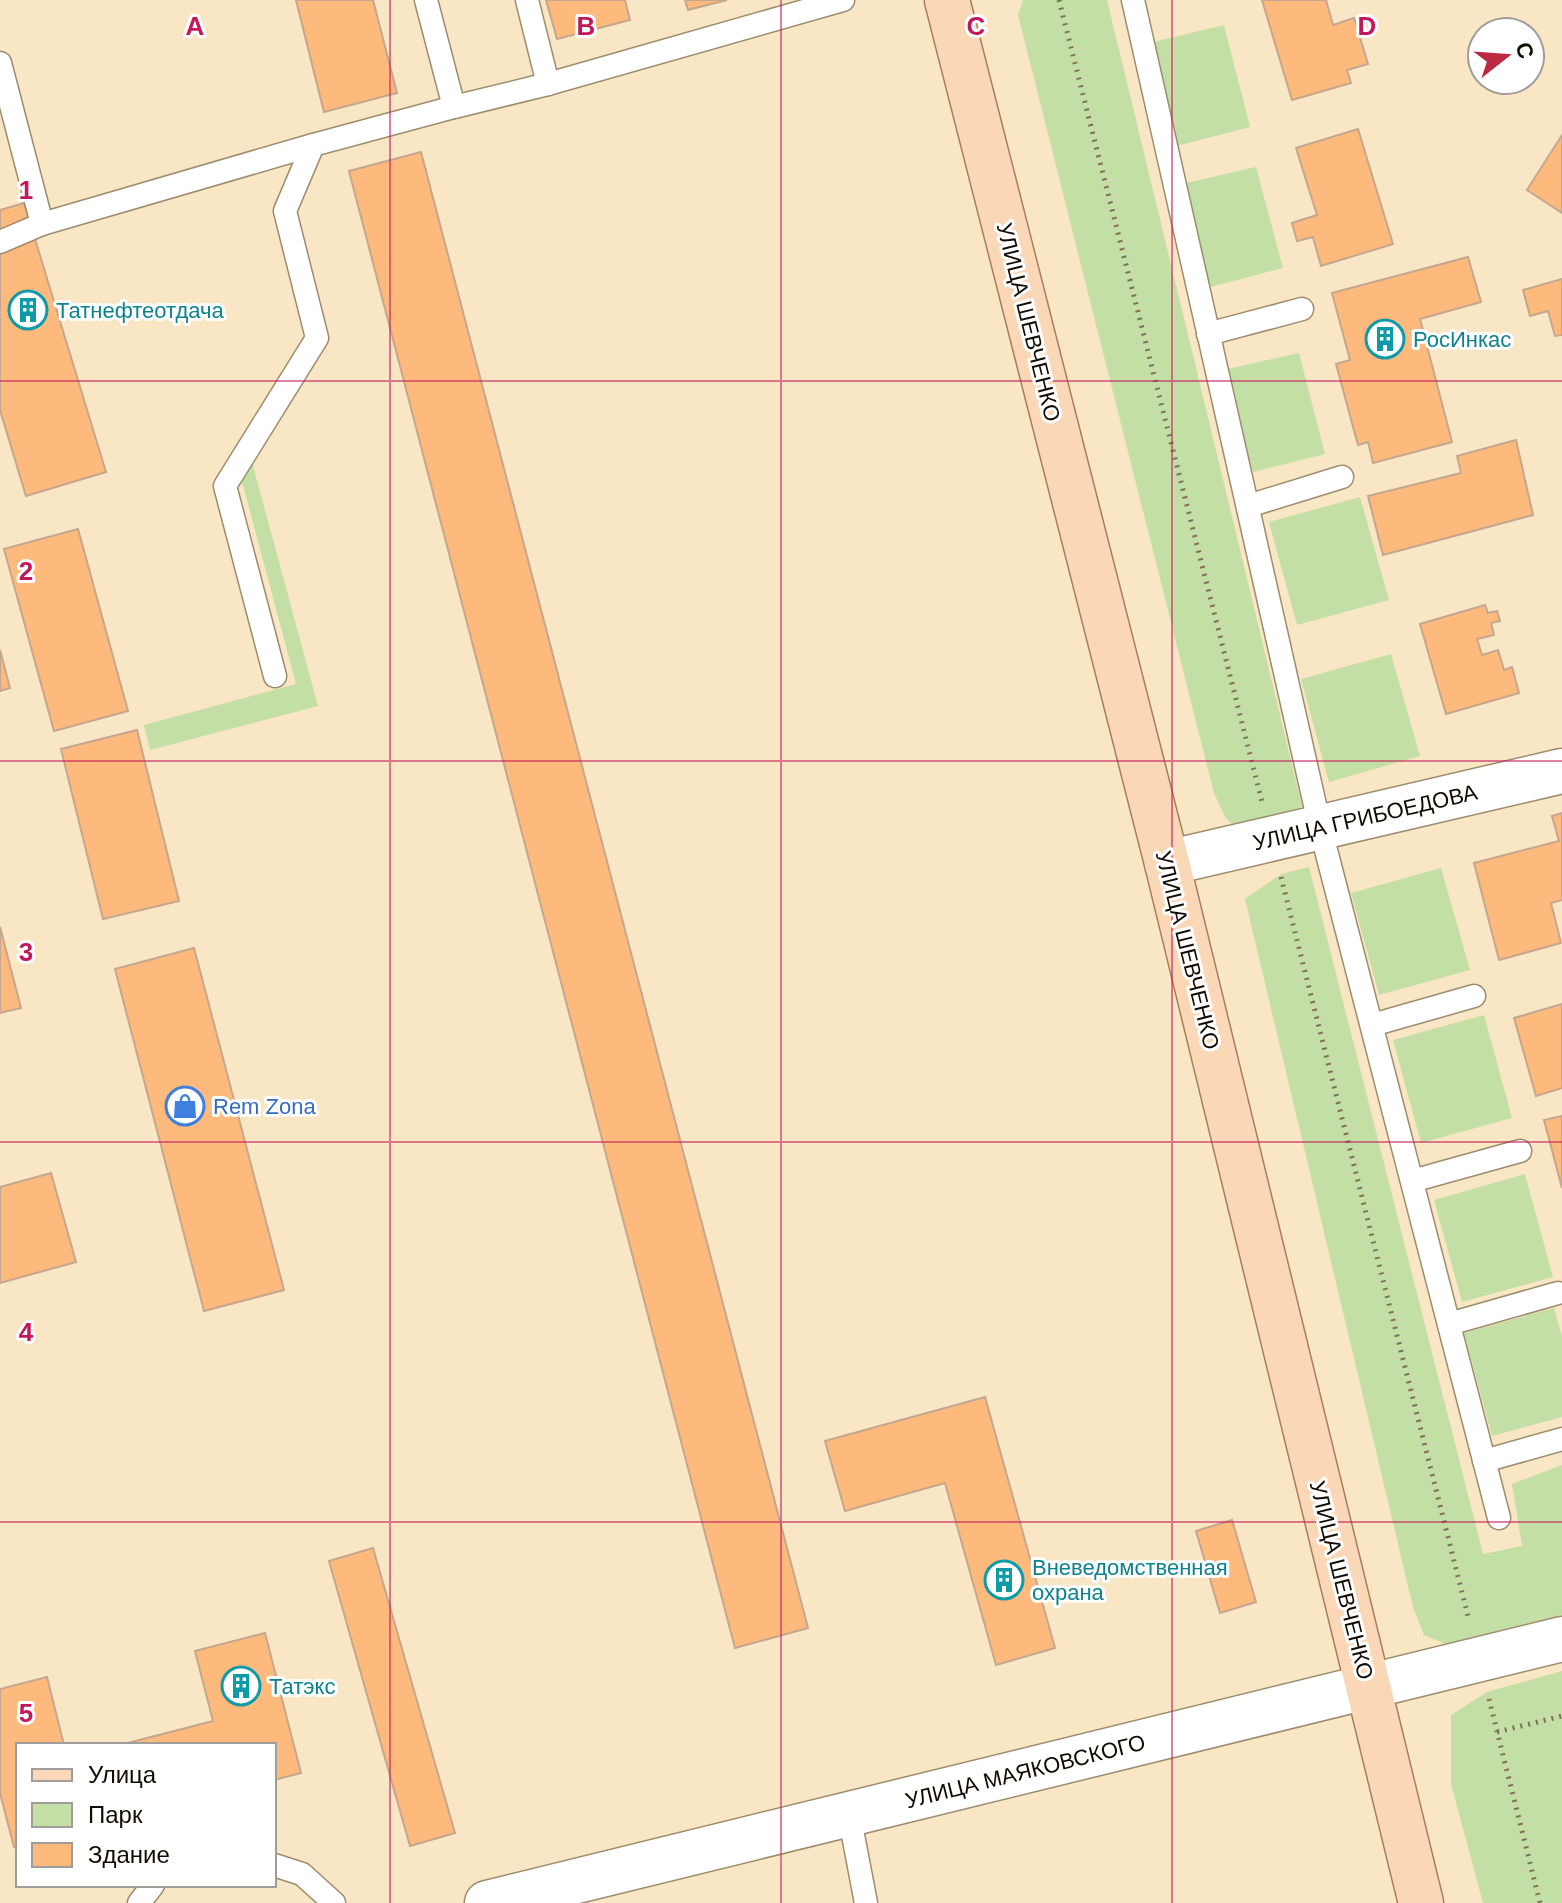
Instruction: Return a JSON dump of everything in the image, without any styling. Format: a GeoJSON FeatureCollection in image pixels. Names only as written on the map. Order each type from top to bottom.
{"type":"FeatureCollection","features":[{"type":"Feature","properties":{"kind":"main road","name":"УЛИЦА ШЕВЧЕНКО"},"geometry":{"type":"LineString","coordinates":[[947,0],[1167,863],[1421,1903]]}},
{"type":"Feature","properties":{"kind":"street","name":"УЛИЦА ГРИБОЕДОВА"},"geometry":{"type":"LineString","coordinates":[[1167,863],[1562,771]]}},
{"type":"Feature","properties":{"kind":"street","name":"УЛИЦА МАЯКОВСКОГО"},"geometry":{"type":"LineString","coordinates":[[487,1903],[1562,1639]]}},
{"type":"Feature","properties":{"kind":"lane"},"geometry":{"type":"LineString","coordinates":[[426,0],[454,107]]}},
{"type":"Feature","properties":{"kind":"lane"},"geometry":{"type":"LineString","coordinates":[[527,0],[548,84]]}},
{"type":"Feature","properties":{"kind":"lane"},"geometry":{"type":"LineString","coordinates":[[0,242],[42,224],[313,145],[548,84],[843,0]]}},
{"type":"Feature","properties":{"kind":"lane"},"geometry":{"type":"LineString","coordinates":[[1133,0],[1320,827],[1499,1518]]}},
{"type":"Feature","properties":{"kind":"lane"},"geometry":{"type":"LineString","coordinates":[[0,63],[42,224]]}},
{"type":"Feature","properties":{"kind":"lane"},"geometry":{"type":"LineString","coordinates":[[275,676],[225,486],[317,338],[285,211],[313,145]]}},
{"type":"Feature","properties":{"kind":"lane"},"geometry":{"type":"LineString","coordinates":[[1208,334],[1302,309]]}},
{"type":"Feature","properties":{"kind":"lane"},"geometry":{"type":"LineString","coordinates":[[1248,506],[1342,477]]}},
{"type":"Feature","properties":{"kind":"lane"},"geometry":{"type":"LineString","coordinates":[[1372,1025],[1474,996]]}},
{"type":"Feature","properties":{"kind":"lane"},"geometry":{"type":"LineString","coordinates":[[1412,1181],[1520,1151]]}},
{"type":"Feature","properties":{"kind":"lane"},"geometry":{"type":"LineString","coordinates":[[1449,1324],[1558,1293]]}},
{"type":"Feature","properties":{"kind":"lane"},"geometry":{"type":"LineString","coordinates":[[1484,1461],[1562,1439]]}},
{"type":"Feature","properties":{"kind":"lane"},"geometry":{"type":"LineString","coordinates":[[849,1814],[866,1903]]}},
{"type":"Feature","properties":{"kind":"lane"},"geometry":{"type":"LineString","coordinates":[[276,1866],[302,1874],[334,1903]]}},
{"type":"Feature","properties":{"kind":"lane"},"geometry":{"type":"LineString","coordinates":[[139,1903],[151,1887]]}},
{"type":"Feature","properties":{"kind":"path"},"geometry":{"type":"LineString","coordinates":[[1487,1692],[1540,1903]]}},
{"type":"Feature","properties":{"kind":"path"},"geometry":{"type":"LineString","coordinates":[[1497,1732],[1562,1716]]}},
{"type":"Feature","properties":{"kind":"green space"},"geometry":{"type":"Polygon","coordinates":[[[1023,0],[1107,0],[1302,806],[1269,829],[1237,829],[1225,817],[1214,793],[1018,15],[1023,0]]]}},
{"type":"Feature","properties":{"kind":"green space"},"geometry":{"type":"Polygon","coordinates":[[[1224,25],[1250,127],[1177,146],[1149,43],[1224,25]]]}},
{"type":"Feature","properties":{"kind":"green space"},"geometry":{"type":"Polygon","coordinates":[[[1256,167],[1283,268],[1210,287],[1182,184],[1256,167]]]}},
{"type":"Feature","properties":{"kind":"green space"},"geometry":{"type":"Polygon","coordinates":[[[1299,353],[1325,454],[1253,472],[1224,370],[1299,353]]]}},
{"type":"Feature","properties":{"kind":"green space"},"geometry":{"type":"Polygon","coordinates":[[[252,462],[318,706],[150,750],[144,725],[296,684],[238,466],[252,462]]]}},
{"type":"Feature","properties":{"kind":"green space"},"geometry":{"type":"Polygon","coordinates":[[[1360,497],[1389,600],[1297,625],[1269,522],[1360,497]]]}},
{"type":"Feature","properties":{"kind":"green space"},"geometry":{"type":"Polygon","coordinates":[[[1391,654],[1420,756],[1329,782],[1301,679],[1391,654]]]}},
{"type":"Feature","properties":{"kind":"green space"},"geometry":{"type":"Polygon","coordinates":[[[1309,867],[1483,1554],[1522,1546],[1512,1484],[1562,1465],[1562,1615],[1446,1644],[1424,1635],[1413,1607],[1245,899],[1281,874],[1309,867]]]}},
{"type":"Feature","properties":{"kind":"green space"},"geometry":{"type":"Polygon","coordinates":[[[1441,868],[1470,970],[1379,995],[1351,893],[1441,868]]]}},
{"type":"Feature","properties":{"kind":"green space"},"geometry":{"type":"Polygon","coordinates":[[[1484,1015],[1512,1118],[1421,1143],[1393,1040],[1484,1015]]]}},
{"type":"Feature","properties":{"kind":"green space"},"geometry":{"type":"Polygon","coordinates":[[[1525,1174],[1553,1277],[1462,1302],[1434,1200],[1525,1174]]]}},
{"type":"Feature","properties":{"kind":"green space"},"geometry":{"type":"Polygon","coordinates":[[[1554,1308],[1562,1336],[1562,1417],[1492,1436],[1464,1333],[1554,1308]]]}},
{"type":"Feature","properties":{"kind":"green space"},"geometry":{"type":"Polygon","coordinates":[[[1562,1671],[1562,1903],[1483,1903],[1451,1784],[1451,1715],[1487,1692],[1562,1671]]]}},
{"type":"Feature","properties":{"kind":"building"},"geometry":{"type":"Polygon","coordinates":[[[296,0],[373,0],[397,93],[324,112],[296,0]]]}},
{"type":"Feature","properties":{"kind":"building"},"geometry":{"type":"Polygon","coordinates":[[[546,0],[625,0],[630,20],[557,39],[546,0]]]}},
{"type":"Feature","properties":{"kind":"building"},"geometry":{"type":"Polygon","coordinates":[[[685,0],[727,0],[688,10],[685,0]]]}},
{"type":"Feature","properties":{"kind":"building"},"geometry":{"type":"Polygon","coordinates":[[[1262,0],[1326,0],[1333,25],[1354,18],[1368,64],[1347,70],[1351,83],[1292,100],[1262,0]]]}},
{"type":"Feature","properties":{"kind":"building"},"geometry":{"type":"Polygon","coordinates":[[[1358,129],[1393,244],[1321,266],[1313,237],[1297,241],[1292,223],[1317,215],[1296,148],[1358,129]]]}},
{"type":"Feature","properties":{"kind":"building"},"geometry":{"type":"Polygon","coordinates":[[[1562,135],[1562,213],[1527,190],[1562,135]]]}},
{"type":"Feature","properties":{"kind":"building"},"geometry":{"type":"Polygon","coordinates":[[[421,152],[808,1628],[735,1648],[349,171],[421,152]]]}},
{"type":"Feature","properties":{"kind":"building","name":"Татнефтеотдача"},"geometry":{"type":"Polygon","coordinates":[[[24,203],[106,472],[26,496],[0,410],[0,210],[24,203]]]}},
{"type":"Feature","properties":{"kind":"building","name":"РосИнкас"},"geometry":{"type":"Polygon","coordinates":[[[1468,257],[1481,302],[1420,319],[1452,442],[1373,463],[1368,442],[1358,445],[1336,364],[1350,360],[1332,293],[1468,257]]]}},
{"type":"Feature","properties":{"kind":"building"},"geometry":{"type":"Polygon","coordinates":[[[1562,279],[1562,335],[1555,336],[1548,311],[1530,316],[1523,290],[1562,279]]]}},
{"type":"Feature","properties":{"kind":"building"},"geometry":{"type":"Polygon","coordinates":[[[1516,440],[1533,515],[1383,555],[1368,496],[1461,473],[1457,456],[1516,440]]]}},
{"type":"Feature","properties":{"kind":"building"},"geometry":{"type":"Polygon","coordinates":[[[78,529],[128,711],[54,731],[4,549],[78,529]]]}},
{"type":"Feature","properties":{"kind":"building"},"geometry":{"type":"Polygon","coordinates":[[[1485,605],[1488,613],[1497,611],[1500,621],[1491,623],[1494,635],[1477,639],[1482,655],[1498,650],[1504,670],[1512,667],[1519,693],[1446,714],[1420,624],[1485,605]]]}},
{"type":"Feature","properties":{"kind":"building"},"geometry":{"type":"Polygon","coordinates":[[[0,650],[10,688],[0,691],[0,650]]]}},
{"type":"Feature","properties":{"kind":"building"},"geometry":{"type":"Polygon","coordinates":[[[137,730],[179,901],[103,919],[61,749],[137,730]]]}},
{"type":"Feature","properties":{"kind":"building"},"geometry":{"type":"Polygon","coordinates":[[[1562,813],[1562,900],[1551,903],[1561,943],[1499,960],[1474,863],[1559,841],[1552,816],[1562,813]]]}},
{"type":"Feature","properties":{"kind":"building"},"geometry":{"type":"Polygon","coordinates":[[[0,927],[21,1008],[0,1013],[0,927]]]}},
{"type":"Feature","properties":{"kind":"building"},"geometry":{"type":"Polygon","coordinates":[[[194,948],[284,1290],[204,1311],[115,969],[194,948]]]}},
{"type":"Feature","properties":{"kind":"building"},"geometry":{"type":"Polygon","coordinates":[[[1562,1004],[1562,1088],[1536,1096],[1514,1018],[1562,1004]]]}},
{"type":"Feature","properties":{"kind":"building"},"geometry":{"type":"Polygon","coordinates":[[[1562,1116],[1562,1188],[1544,1120],[1562,1116]]]}},
{"type":"Feature","properties":{"kind":"building"},"geometry":{"type":"Polygon","coordinates":[[[51,1173],[76,1262],[0,1283],[0,1187],[51,1173]]]}},
{"type":"Feature","properties":{"kind":"building","name":"Вневедомственная охрана"},"geometry":{"type":"Polygon","coordinates":[[[985,1397],[1055,1648],[996,1665],[945,1483],[845,1511],[825,1441],[985,1397]]]}},
{"type":"Feature","properties":{"kind":"building"},"geometry":{"type":"Polygon","coordinates":[[[1232,1520],[1256,1602],[1220,1613],[1196,1531],[1232,1520]]]}},
{"type":"Feature","properties":{"kind":"building"},"geometry":{"type":"Polygon","coordinates":[[[373,1548],[455,1833],[410,1846],[329,1561],[373,1548]]]}},
{"type":"Feature","properties":{"kind":"building","name":"Татэкс"},"geometry":{"type":"Polygon","coordinates":[[[265,1633],[301,1773],[276,1779],[276,1743],[128,1743],[213,1721],[195,1651],[265,1633]]]}},
{"type":"Feature","properties":{"kind":"building"},"geometry":{"type":"Polygon","coordinates":[[[47,1677],[64,1743],[16,1743],[14,1847],[0,1793],[0,1689],[47,1677]]]}},
{"type":"Feature","properties":{"kind":"place","name":"Татнефтеотдача"},"geometry":{"type":"Point","coordinates":[28,310]}},
{"type":"Feature","properties":{"kind":"place","name":"РосИнкас"},"geometry":{"type":"Point","coordinates":[1385,339]}},
{"type":"Feature","properties":{"kind":"place","name":"Rem Zona"},"geometry":{"type":"Point","coordinates":[185,1106]}},
{"type":"Feature","properties":{"kind":"place","name":"Вневедомственная охрана"},"geometry":{"type":"Point","coordinates":[1004,1580]}},
{"type":"Feature","properties":{"kind":"place","name":"Татэкс"},"geometry":{"type":"Point","coordinates":[241,1686]}}]}
